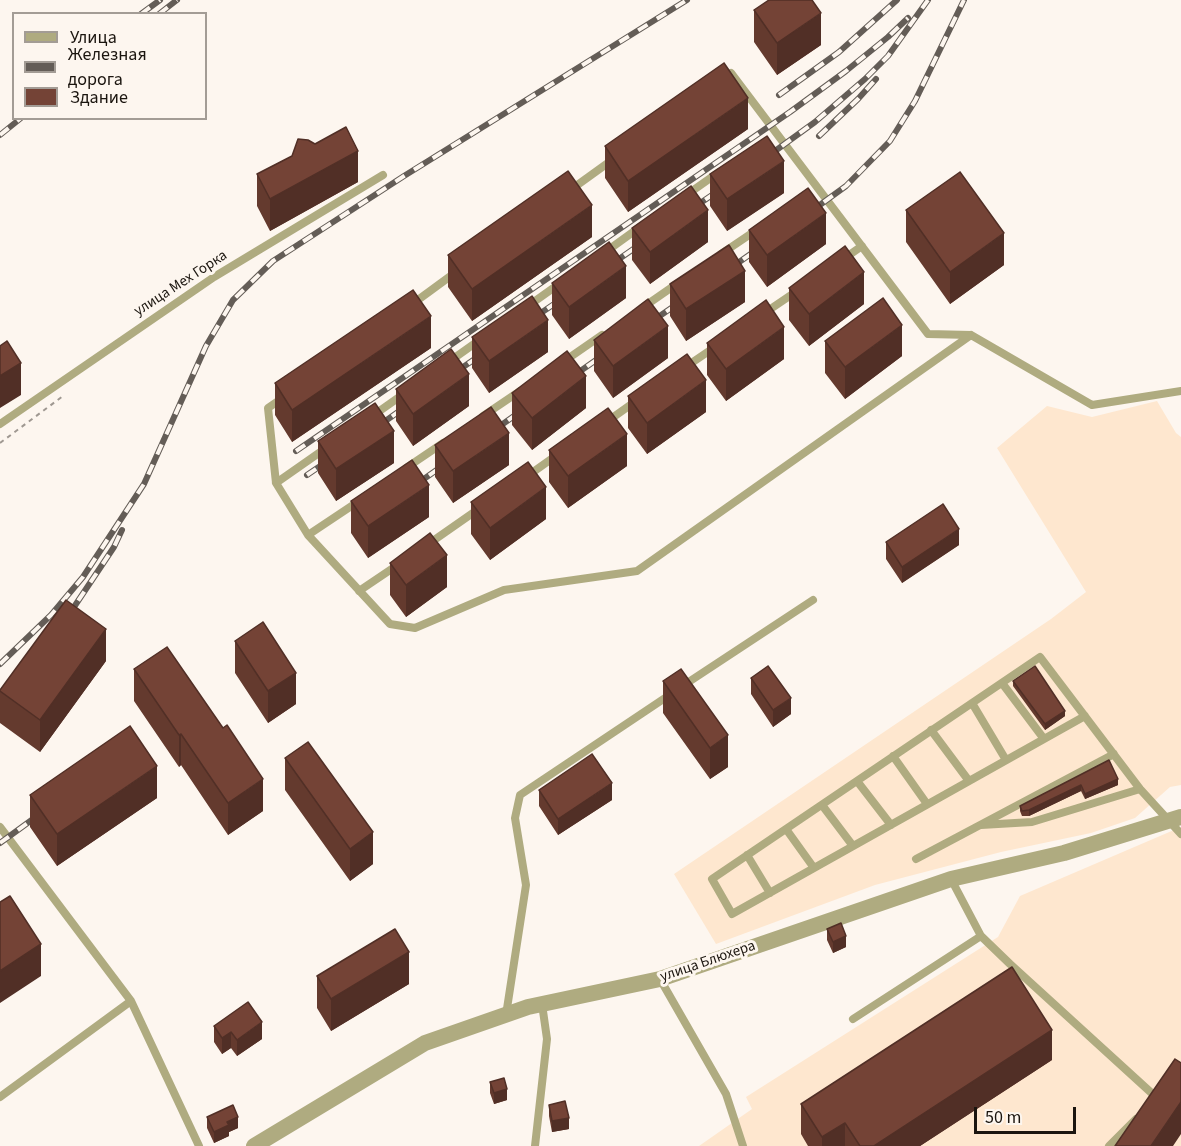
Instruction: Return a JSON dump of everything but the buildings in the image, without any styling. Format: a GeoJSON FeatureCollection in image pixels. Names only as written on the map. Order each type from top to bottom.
{"type":"FeatureCollection","features":[{"type":"Feature","properties":{"kind":"street","name":"улица Блюхера"},"geometry":{"type":"LineString","coordinates":[[254,1146],[424,1043],[542,1004],[660,979],[951,879],[1064,853],[1174,819]]}},
{"type":"Feature","properties":{"kind":"lane"},"geometry":{"type":"LineString","coordinates":[[712,87],[731,73],[928,334],[971,335],[1092,405],[1181,391]]}},
{"type":"Feature","properties":{"kind":"lane"},"geometry":{"type":"LineString","coordinates":[[766,139],[776,132]]}},
{"type":"Feature","properties":{"kind":"lane"},"geometry":{"type":"LineString","coordinates":[[557,199],[615,157]]}},
{"type":"Feature","properties":{"kind":"lane"},"geometry":{"type":"LineString","coordinates":[[678,201],[727,167]]}},
{"type":"Feature","properties":{"kind":"lane","name":"улица Мех Горка"},"geometry":{"type":"LineString","coordinates":[[0,424],[214,277],[383,175]]}},
{"type":"Feature","properties":{"kind":"lane"},"geometry":{"type":"LineString","coordinates":[[808,195],[818,188]]}},
{"type":"Feature","properties":{"kind":"lane"},"geometry":{"type":"LineString","coordinates":[[600,256],[648,222]]}},
{"type":"Feature","properties":{"kind":"lane"},"geometry":{"type":"LineString","coordinates":[[710,262],[769,222]]}},
{"type":"Feature","properties":{"kind":"lane"},"geometry":{"type":"LineString","coordinates":[[832,267],[861,246]]}},
{"type":"Feature","properties":{"kind":"lane"},"geometry":{"type":"LineString","coordinates":[[403,310],[461,268]]}},
{"type":"Feature","properties":{"kind":"lane"},"geometry":{"type":"LineString","coordinates":[[631,315],[690,275]]}},
{"type":"Feature","properties":{"kind":"lane"},"geometry":{"type":"LineString","coordinates":[[521,311],[570,277]]}},
{"type":"Feature","properties":{"kind":"lane"},"geometry":{"type":"LineString","coordinates":[[753,321],[802,287]]}},
{"type":"Feature","properties":{"kind":"lane"},"geometry":{"type":"LineString","coordinates":[[553,368],[612,328]]}},
{"type":"Feature","properties":{"kind":"lane"},"geometry":{"type":"LineString","coordinates":[[443,366],[492,332]]}},
{"type":"Feature","properties":{"kind":"lane"},"geometry":{"type":"LineString","coordinates":[[287,394],[268,408],[276,483],[308,535],[390,624],[415,628],[504,590],[637,571],[971,335]]}},
{"type":"Feature","properties":{"kind":"lane"},"geometry":{"type":"LineString","coordinates":[[674,375],[724,341]]}},
{"type":"Feature","properties":{"kind":"lane"},"geometry":{"type":"LineString","coordinates":[[364,421],[413,387]]}},
{"type":"Feature","properties":{"kind":"lane"},"geometry":{"type":"LineString","coordinates":[[474,422],[524,388]]}},
{"type":"Feature","properties":{"kind":"lane"},"geometry":{"type":"LineString","coordinates":[[596,429],[645,395]]}},
{"type":"Feature","properties":{"kind":"lane"},"geometry":{"type":"LineString","coordinates":[[396,475],[455,435]]}},
{"type":"Feature","properties":{"kind":"lane"},"geometry":{"type":"LineString","coordinates":[[276,483],[335,442]]}},
{"type":"Feature","properties":{"kind":"lane"},"geometry":{"type":"LineString","coordinates":[[517,483],[566,449]]}},
{"type":"Feature","properties":{"kind":"lane"},"geometry":{"type":"LineString","coordinates":[[308,535],[366,495]]}},
{"type":"Feature","properties":{"kind":"lane"},"geometry":{"type":"LineString","coordinates":[[418,551],[487,503]]}},
{"type":"Feature","properties":{"kind":"lane"},"geometry":{"type":"LineString","coordinates":[[359,591],[409,557]]}},
{"type":"Feature","properties":{"kind":"lane"},"geometry":{"type":"LineString","coordinates":[[506,1015],[526,885],[515,818],[520,795],[813,600]]}},
{"type":"Feature","properties":{"kind":"lane"},"geometry":{"type":"LineString","coordinates":[[1085,716],[732,914],[712,879],[1040,657],[1114,754],[1140,789],[1174,819],[1181,834]]}},
{"type":"Feature","properties":{"kind":"lane"},"geometry":{"type":"LineString","coordinates":[[1002,683],[1044,739]]}},
{"type":"Feature","properties":{"kind":"lane"},"geometry":{"type":"LineString","coordinates":[[972,703],[1006,760]]}},
{"type":"Feature","properties":{"kind":"lane"},"geometry":{"type":"LineString","coordinates":[[931,730],[969,781]]}},
{"type":"Feature","properties":{"kind":"lane"},"geometry":{"type":"LineString","coordinates":[[916,859],[1114,754]]}},
{"type":"Feature","properties":{"kind":"lane"},"geometry":{"type":"LineString","coordinates":[[894,756],[927,804]]}},
{"type":"Feature","properties":{"kind":"lane"},"geometry":{"type":"LineString","coordinates":[[857,781],[891,825]]}},
{"type":"Feature","properties":{"kind":"lane"},"geometry":{"type":"LineString","coordinates":[[978,825],[1032,822],[1140,789]]}},
{"type":"Feature","properties":{"kind":"lane"},"geometry":{"type":"LineString","coordinates":[[822,805],[853,846]]}},
{"type":"Feature","properties":{"kind":"lane"},"geometry":{"type":"LineString","coordinates":[[0,827],[131,1001],[199,1146]]}},
{"type":"Feature","properties":{"kind":"lane"},"geometry":{"type":"LineString","coordinates":[[786,829],[814,868]]}},
{"type":"Feature","properties":{"kind":"lane"},"geometry":{"type":"LineString","coordinates":[[747,855],[770,892]]}},
{"type":"Feature","properties":{"kind":"lane"},"geometry":{"type":"LineString","coordinates":[[951,879],[981,936],[1157,1098],[1149,1106]]}},
{"type":"Feature","properties":{"kind":"lane"},"geometry":{"type":"LineString","coordinates":[[853,1019],[981,936]]}},
{"type":"Feature","properties":{"kind":"lane"},"geometry":{"type":"LineString","coordinates":[[660,979],[726,1095],[743,1146]]}},
{"type":"Feature","properties":{"kind":"lane"},"geometry":{"type":"LineString","coordinates":[[0,1097],[131,1001]]}},
{"type":"Feature","properties":{"kind":"lane"},"geometry":{"type":"LineString","coordinates":[[535,1146],[547,1039],[542,1004]]}},
{"type":"Feature","properties":{"kind":"lane"},"geometry":{"type":"LineString","coordinates":[[1110,1146],[1141,1114]]}},
{"type":"Feature","properties":{"kind":"shaded area"},"geometry":{"type":"Polygon","coordinates":[[[1157,401],[1176,433],[1181,437],[1181,785],[1170,787],[1135,818],[1091,833],[1001,852],[875,885],[716,944],[674,874],[1051,619],[1086,592],[997,448],[1047,406],[1092,417],[1157,401]]]}},
{"type":"Feature","properties":{"kind":"shaded area"},"geometry":{"type":"Polygon","coordinates":[[[1181,827],[1181,1146],[699,1146],[752,1109],[746,1097],[998,937],[1020,896],[1181,827]]]}},
{"type":"Feature","properties":{"kind":"railway"},"geometry":{"type":"LineString","coordinates":[[144,12],[160,0]]}},
{"type":"Feature","properties":{"kind":"railway"},"geometry":{"type":"LineString","coordinates":[[162,12],[177,0]]}},
{"type":"Feature","properties":{"kind":"railway"},"geometry":{"type":"LineString","coordinates":[[0,664],[51,615],[83,577],[144,484],[206,346],[233,300],[273,261],[404,176],[687,0]]}},
{"type":"Feature","properties":{"kind":"railway"},"geometry":{"type":"LineString","coordinates":[[779,95],[839,52],[897,0]]}},
{"type":"Feature","properties":{"kind":"railway"},"geometry":{"type":"LineString","coordinates":[[764,159],[815,122],[865,79],[888,56],[928,0]]}},
{"type":"Feature","properties":{"kind":"railway"},"geometry":{"type":"LineString","coordinates":[[806,215],[846,186],[890,141],[915,101],[964,0]]}},
{"type":"Feature","properties":{"kind":"railway"},"geometry":{"type":"LineString","coordinates":[[296,451],[790,112],[846,71],[908,18]]}},
{"type":"Feature","properties":{"kind":"railway"},"geometry":{"type":"LineString","coordinates":[[819,136],[876,79]]}},
{"type":"Feature","properties":{"kind":"railway"},"geometry":{"type":"LineString","coordinates":[[0,135],[19,120]]}},
{"type":"Feature","properties":{"kind":"railway"},"geometry":{"type":"LineString","coordinates":[[687,212],[724,187]]}},
{"type":"Feature","properties":{"kind":"railway"},"geometry":{"type":"LineString","coordinates":[[606,268],[645,241]]}},
{"type":"Feature","properties":{"kind":"railway"},"geometry":{"type":"LineString","coordinates":[[725,272],[762,246]]}},
{"type":"Feature","properties":{"kind":"railway"},"geometry":{"type":"LineString","coordinates":[[529,321],[566,296]]}},
{"type":"Feature","properties":{"kind":"railway"},"geometry":{"type":"LineString","coordinates":[[648,324],[683,300]]}},
{"type":"Feature","properties":{"kind":"railway"},"geometry":{"type":"LineString","coordinates":[[450,376],[485,352]]}},
{"type":"Feature","properties":{"kind":"railway"},"geometry":{"type":"LineString","coordinates":[[569,379],[606,353]]}},
{"type":"Feature","properties":{"kind":"railway"},"geometry":{"type":"LineString","coordinates":[[374,429],[408,405]]}},
{"type":"Feature","properties":{"kind":"railway"},"geometry":{"type":"LineString","coordinates":[[490,433],[524,409]]}},
{"type":"Feature","properties":{"kind":"railway"},"geometry":{"type":"LineString","coordinates":[[307,475],[332,458]]}},
{"type":"Feature","properties":{"kind":"railway"},"geometry":{"type":"LineString","coordinates":[[411,488],[448,462]]}},
{"type":"Feature","properties":{"kind":"railway"},"geometry":{"type":"LineString","coordinates":[[66,619],[114,547],[122,530]]}},
{"type":"Feature","properties":{"kind":"railway"},"geometry":{"type":"LineString","coordinates":[[0,843],[44,811]]}}]}
